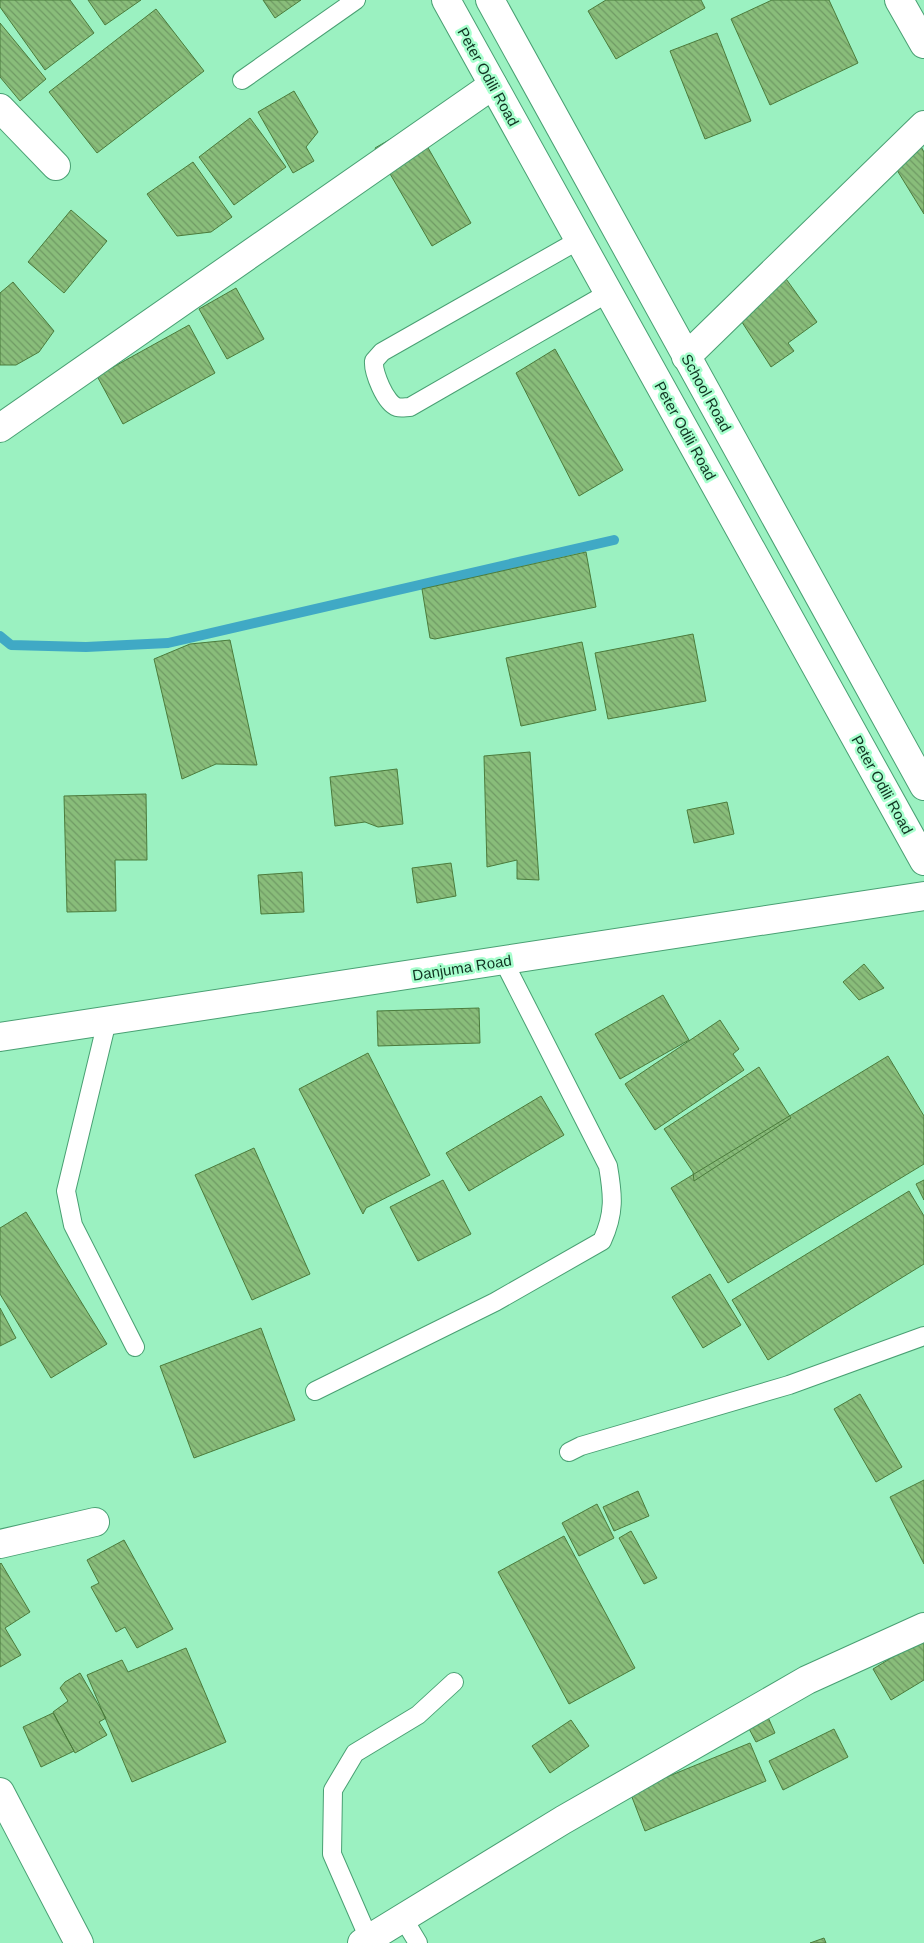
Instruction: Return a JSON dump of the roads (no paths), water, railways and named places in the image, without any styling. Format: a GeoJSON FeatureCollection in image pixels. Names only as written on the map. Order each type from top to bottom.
{"type":"FeatureCollection","features":[{"type":"Feature","properties":{"kind":"street","name":"Peter Odili Road"},"geometry":{"type":"LineString","coordinates":[[446,0],[924,861]]}},
{"type":"Feature","properties":{"kind":"street","name":"School Road"},"geometry":{"type":"LineString","coordinates":[[490,0],[686,357],[917,759],[924,786]]}},
{"type":"Feature","properties":{"kind":"street"},"geometry":{"type":"LineString","coordinates":[[899,0],[924,44]]}},
{"type":"Feature","properties":{"kind":"street"},"geometry":{"type":"LineString","coordinates":[[0,428],[493,86]]}},
{"type":"Feature","properties":{"kind":"street"},"geometry":{"type":"LineString","coordinates":[[0,108],[56,166]]}},
{"type":"Feature","properties":{"kind":"street"},"geometry":{"type":"LineString","coordinates":[[686,357],[924,124]]}},
{"type":"Feature","properties":{"kind":"street","name":"Danjuma Road"},"geometry":{"type":"LineString","coordinates":[[0,1037],[504,962],[924,896]]}},
{"type":"Feature","properties":{"kind":"street"},"geometry":{"type":"LineString","coordinates":[[0,1544],[95,1522]]}},
{"type":"Feature","properties":{"kind":"street"},"geometry":{"type":"LineString","coordinates":[[366,1941],[563,1820],[807,1680],[924,1627]]}},
{"type":"Feature","properties":{"kind":"street"},"geometry":{"type":"LineString","coordinates":[[0,1792],[79,1943]]}},
{"type":"Feature","properties":{"kind":"lane"},"geometry":{"type":"LineString","coordinates":[[242,80],[356,0]]}},
{"type":"Feature","properties":{"kind":"lane"},"geometry":{"type":"LineString","coordinates":[[579,240],[382,352],[374,361],[373,370],[389,401],[397,407],[410,406],[608,293]]}},
{"type":"Feature","properties":{"kind":"lane"},"geometry":{"type":"LineString","coordinates":[[315,1391],[494,1302],[602,1241],[609,1227],[613,1210],[608,1166],[504,962]]}},
{"type":"Feature","properties":{"kind":"lane"},"geometry":{"type":"LineString","coordinates":[[107,1021],[66,1192],[73,1225],[135,1347]]}},
{"type":"Feature","properties":{"kind":"lane"},"geometry":{"type":"LineString","coordinates":[[569,1452],[581,1446],[789,1385],[924,1336]]}},
{"type":"Feature","properties":{"kind":"lane"},"geometry":{"type":"LineString","coordinates":[[366,1941],[332,1854],[333,1790],[355,1753],[418,1716],[454,1682]]}},
{"type":"Feature","properties":{"kind":"lane"},"geometry":{"type":"LineString","coordinates":[[403,1918],[418,1943]]}},
{"type":"Feature","properties":{"kind":"waterway"},"geometry":{"type":"LineString","coordinates":[[0,636],[11,645],[86,647],[168,643],[614,540]]}}]}
